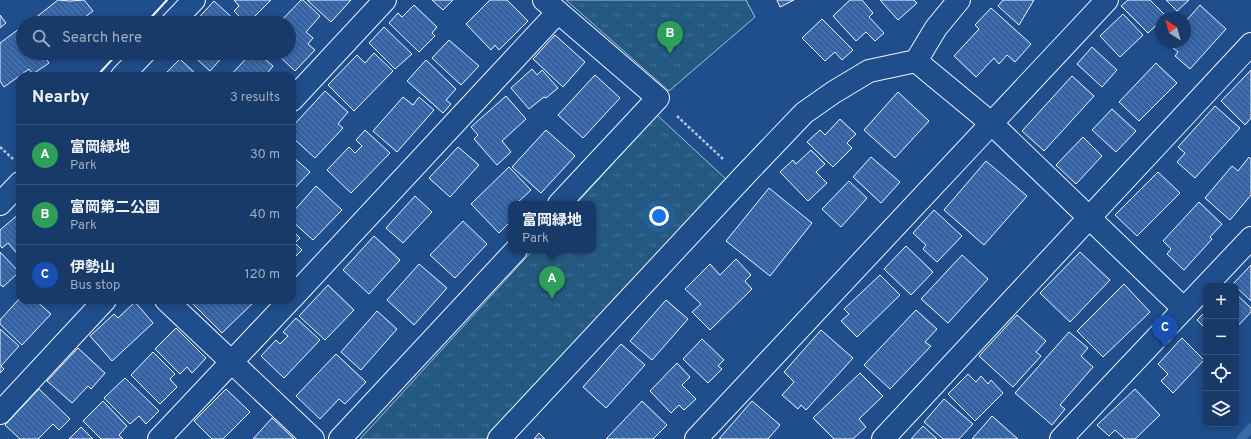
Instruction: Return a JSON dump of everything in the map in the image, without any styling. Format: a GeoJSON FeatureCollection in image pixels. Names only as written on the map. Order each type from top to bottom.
{"type":"FeatureCollection","features":[{"type":"Feature","properties":{"kind":"street"},"geometry":{"type":"LineString","coordinates":[[179,16],[194,0]]}},
{"type":"Feature","properties":{"kind":"street"},"geometry":{"type":"LineString","coordinates":[[296,96],[385,0]]}},
{"type":"Feature","properties":{"kind":"street"},"geometry":{"type":"LineString","coordinates":[[499,439],[804,113],[834,92],[869,71],[916,61],[936,28],[959,0]]}},
{"type":"Feature","properties":{"kind":"street"},"geometry":{"type":"LineString","coordinates":[[696,439],[1107,0]]}},
{"type":"Feature","properties":{"kind":"street"},"geometry":{"type":"LineString","coordinates":[[296,293],[551,6],[658,98],[562,201]]}},
{"type":"Feature","properties":{"kind":"street"},"geometry":{"type":"LineString","coordinates":[[884,439],[1251,44]]}},
{"type":"Feature","properties":{"kind":"street"},"geometry":{"type":"LineString","coordinates":[[126,72],[137,60]]}},
{"type":"Feature","properties":{"kind":"street"},"geometry":{"type":"LineString","coordinates":[[916,61],[991,123],[1184,309]]}},
{"type":"Feature","properties":{"kind":"street"},"geometry":{"type":"LineString","coordinates":[[0,204],[16,187]]}},
{"type":"Feature","properties":{"kind":"street"},"geometry":{"type":"LineString","coordinates":[[1061,439],[1251,238]]}},
{"type":"Feature","properties":{"kind":"street"},"geometry":{"type":"LineString","coordinates":[[340,439],[513,253]]}},
{"type":"Feature","properties":{"kind":"street"},"geometry":{"type":"LineString","coordinates":[[0,413],[101,304]]}},
{"type":"Feature","properties":{"kind":"street"},"geometry":{"type":"LineString","coordinates":[[170,304],[313,439]]}},
{"type":"Feature","properties":{"kind":"street"},"geometry":{"type":"LineString","coordinates":[[159,439],[286,304]]}},
{"type":"Feature","properties":{"kind":"path"},"geometry":{"type":"LineString","coordinates":[[658,98],[743,178]]}},
{"type":"Feature","properties":{"kind":"path"},"geometry":{"type":"LineString","coordinates":[[0,147],[15,162]]}},
{"type":"Feature","properties":{"kind":"green space"},"geometry":{"type":"Polygon","coordinates":[[[566,0],[746,0],[755,17],[669,91],[566,0]]]}},
{"type":"Feature","properties":{"kind":"green space"},"geometry":{"type":"Polygon","coordinates":[[[657,115],[727,180],[486,439],[360,439],[530,253],[596,253],[596,201],[579,201],[657,115]]]}},
{"type":"Feature","properties":{"kind":"building"},"geometry":{"type":"Polygon","coordinates":[[[58,0],[84,0],[93,11],[86,16],[38,16],[58,0]]]}},
{"type":"Feature","properties":{"kind":"building"},"geometry":{"type":"Polygon","coordinates":[[[234,0],[271,0],[255,16],[239,16],[234,11],[239,6],[234,0]]]}},
{"type":"Feature","properties":{"kind":"building"},"geometry":{"type":"Polygon","coordinates":[[[301,0],[303,0],[320,16],[306,32],[313,38],[308,44],[315,50],[295,71],[283,60],[296,60],[296,16],[286,16],[301,0]]]}},
{"type":"Feature","properties":{"kind":"building"},"geometry":{"type":"Polygon","coordinates":[[[307,0],[351,0],[331,22],[307,0]]]}},
{"type":"Feature","properties":{"kind":"building"},"geometry":{"type":"Polygon","coordinates":[[[432,0],[453,0],[443,10],[432,0]]]}},
{"type":"Feature","properties":{"kind":"building"},"geometry":{"type":"Polygon","coordinates":[[[490,0],[507,0],[528,21],[499,50],[495,45],[491,50],[466,24],[490,0]]]}},
{"type":"Feature","properties":{"kind":"building"},"geometry":{"type":"Polygon","coordinates":[[[777,0],[794,0],[780,7],[777,0]]]}},
{"type":"Feature","properties":{"kind":"building"},"geometry":{"type":"Polygon","coordinates":[[[850,0],[862,0],[873,13],[869,17],[884,33],[875,41],[866,32],[856,41],[833,16],[850,0]]]}},
{"type":"Feature","properties":{"kind":"building"},"geometry":{"type":"Polygon","coordinates":[[[880,0],[914,0],[917,3],[898,20],[880,0]]]}},
{"type":"Feature","properties":{"kind":"building"},"geometry":{"type":"Polygon","coordinates":[[[1003,0],[1034,0],[1019,25],[998,6],[1003,0]]]}},
{"type":"Feature","properties":{"kind":"building"},"geometry":{"type":"Polygon","coordinates":[[[1128,0],[1150,0],[1162,12],[1155,12],[1155,27],[1148,33],[1121,6],[1128,0]]]}},
{"type":"Feature","properties":{"kind":"building"},"geometry":{"type":"Polygon","coordinates":[[[1166,0],[1189,0],[1177,11],[1166,0]]]}},
{"type":"Feature","properties":{"kind":"building"},"geometry":{"type":"Polygon","coordinates":[[[214,1],[230,16],[200,16],[214,1]]]}},
{"type":"Feature","properties":{"kind":"building"},"geometry":{"type":"Polygon","coordinates":[[[414,5],[437,27],[432,33],[435,36],[419,52],[389,23],[398,13],[402,17],[414,5]]]}},
{"type":"Feature","properties":{"kind":"building"},"geometry":{"type":"Polygon","coordinates":[[[1200,5],[1226,29],[1190,69],[1175,56],[1178,52],[1173,48],[1191,48],[1191,15],[1200,5]]]}},
{"type":"Feature","properties":{"kind":"building"},"geometry":{"type":"Polygon","coordinates":[[[991,8],[1031,44],[1015,62],[1007,55],[999,64],[994,58],[976,77],[954,56],[979,29],[975,25],[991,8]]]}},
{"type":"Feature","properties":{"kind":"building"},"geometry":{"type":"Polygon","coordinates":[[[1123,14],[1143,35],[1120,57],[1100,36],[1123,14]]]}},
{"type":"Feature","properties":{"kind":"building"},"geometry":{"type":"Polygon","coordinates":[[[0,15],[6,23],[0,28],[0,15]]]}},
{"type":"Feature","properties":{"kind":"building"},"geometry":{"type":"Polygon","coordinates":[[[822,19],[853,50],[842,60],[835,52],[825,61],[802,38],[822,19]]]}},
{"type":"Feature","properties":{"kind":"building"},"geometry":{"type":"Polygon","coordinates":[[[384,27],[412,54],[395,69],[369,43],[384,27]]]}},
{"type":"Feature","properties":{"kind":"building"},"geometry":{"type":"Polygon","coordinates":[[[16,31],[16,60],[47,60],[49,63],[36,72],[31,72],[29,69],[25,72],[16,72],[16,78],[4,87],[0,81],[0,43],[16,31]]]}},
{"type":"Feature","properties":{"kind":"building"},"geometry":{"type":"Polygon","coordinates":[[[555,35],[585,62],[563,87],[533,59],[555,35]]]}},
{"type":"Feature","properties":{"kind":"building"},"geometry":{"type":"Polygon","coordinates":[[[449,40],[479,66],[461,85],[432,58],[449,40]]]}},
{"type":"Feature","properties":{"kind":"building"},"geometry":{"type":"Polygon","coordinates":[[[1092,47],[1117,70],[1102,87],[1077,64],[1092,47]]]}},
{"type":"Feature","properties":{"kind":"building"},"geometry":{"type":"Polygon","coordinates":[[[374,53],[393,71],[354,111],[328,85],[357,55],[365,63],[374,53]]]}},
{"type":"Feature","properties":{"kind":"building"},"geometry":{"type":"Polygon","coordinates":[[[179,60],[181,60],[194,72],[167,72],[179,60]]]}},
{"type":"Feature","properties":{"kind":"building"},"geometry":{"type":"Polygon","coordinates":[[[198,60],[220,60],[210,71],[198,60]]]}},
{"type":"Feature","properties":{"kind":"building"},"geometry":{"type":"Polygon","coordinates":[[[245,60],[266,60],[273,66],[268,72],[234,72],[245,60]]]}},
{"type":"Feature","properties":{"kind":"building"},"geometry":{"type":"Polygon","coordinates":[[[426,60],[456,89],[446,100],[451,104],[443,113],[407,81],[426,60]]]}},
{"type":"Feature","properties":{"kind":"building"},"geometry":{"type":"Polygon","coordinates":[[[1156,63],[1177,83],[1139,121],[1119,102],[1156,63]]]}},
{"type":"Feature","properties":{"kind":"building"},"geometry":{"type":"Polygon","coordinates":[[[532,69],[537,75],[542,70],[558,88],[529,109],[511,88],[532,69]]]}},
{"type":"Feature","properties":{"kind":"building"},"geometry":{"type":"Polygon","coordinates":[[[1251,70],[1251,118],[1245,125],[1221,101],[1251,70]]]}},
{"type":"Feature","properties":{"kind":"building"},"geometry":{"type":"Polygon","coordinates":[[[595,75],[620,98],[583,138],[558,115],[595,75]]]}},
{"type":"Feature","properties":{"kind":"building"},"geometry":{"type":"Polygon","coordinates":[[[1072,76],[1094,96],[1044,151],[1022,131],[1072,76]]]}},
{"type":"Feature","properties":{"kind":"building"},"geometry":{"type":"Polygon","coordinates":[[[325,91],[348,112],[338,124],[343,128],[315,158],[296,141],[296,123],[325,91]]]}},
{"type":"Feature","properties":{"kind":"building"},"geometry":{"type":"Polygon","coordinates":[[[898,92],[929,121],[895,158],[864,130],[898,92]]]}},
{"type":"Feature","properties":{"kind":"building"},"geometry":{"type":"Polygon","coordinates":[[[506,96],[526,119],[502,141],[511,152],[497,165],[474,139],[478,135],[471,127],[506,96]]]}},
{"type":"Feature","properties":{"kind":"building"},"geometry":{"type":"Polygon","coordinates":[[[403,97],[413,105],[419,97],[434,110],[397,152],[373,131],[403,97]]]}},
{"type":"Feature","properties":{"kind":"building"},"geometry":{"type":"Polygon","coordinates":[[[1215,106],[1240,128],[1195,178],[1177,162],[1185,153],[1178,147],[1215,106]]]}},
{"type":"Feature","properties":{"kind":"building"},"geometry":{"type":"Polygon","coordinates":[[[1112,109],[1136,131],[1116,152],[1092,130],[1112,109]]]}},
{"type":"Feature","properties":{"kind":"building"},"geometry":{"type":"Polygon","coordinates":[[[840,119],[856,134],[847,143],[852,148],[833,167],[807,142],[820,130],[825,135],[840,119]]]}},
{"type":"Feature","properties":{"kind":"building"},"geometry":{"type":"Polygon","coordinates":[[[365,130],[390,153],[351,193],[327,170],[349,147],[355,153],[362,146],[356,140],[365,130]]]}},
{"type":"Feature","properties":{"kind":"building"},"geometry":{"type":"Polygon","coordinates":[[[546,130],[575,156],[541,193],[512,167],[546,130]]]}},
{"type":"Feature","properties":{"kind":"building"},"geometry":{"type":"Polygon","coordinates":[[[1083,137],[1102,156],[1076,184],[1056,165],[1083,137]]]}},
{"type":"Feature","properties":{"kind":"building"},"geometry":{"type":"Polygon","coordinates":[[[458,147],[479,165],[450,197],[429,178],[458,147]]]}},
{"type":"Feature","properties":{"kind":"building"},"geometry":{"type":"Polygon","coordinates":[[[811,150],[825,164],[816,172],[827,183],[808,201],[780,172],[793,160],[796,164],[811,150]]]}},
{"type":"Feature","properties":{"kind":"building"},"geometry":{"type":"Polygon","coordinates":[[[871,157],[900,182],[881,203],[853,177],[871,157]]]}},
{"type":"Feature","properties":{"kind":"building"},"geometry":{"type":"Polygon","coordinates":[[[1249,157],[1251,159],[1251,195],[1230,220],[1205,198],[1232,166],[1238,171],[1249,157]]]}},
{"type":"Feature","properties":{"kind":"building"},"geometry":{"type":"Polygon","coordinates":[[[296,160],[310,172],[296,187],[296,160]]]}},
{"type":"Feature","properties":{"kind":"building"},"geometry":{"type":"Polygon","coordinates":[[[986,161],[1027,196],[984,245],[944,210],[986,161]]]}},
{"type":"Feature","properties":{"kind":"building"},"geometry":{"type":"Polygon","coordinates":[[[509,167],[531,190],[519,201],[508,201],[508,224],[499,233],[471,204],[509,167]]]}},
{"type":"Feature","properties":{"kind":"building"},"geometry":{"type":"Polygon","coordinates":[[[1158,172],[1180,193],[1137,236],[1115,215],[1158,172]]]}},
{"type":"Feature","properties":{"kind":"building"},"geometry":{"type":"Polygon","coordinates":[[[849,181],[867,198],[841,227],[822,209],[849,181]]]}},
{"type":"Feature","properties":{"kind":"building"},"geometry":{"type":"Polygon","coordinates":[[[316,186],[342,210],[313,240],[296,225],[296,208],[316,186]]]}},
{"type":"Feature","properties":{"kind":"building"},"geometry":{"type":"Polygon","coordinates":[[[769,188],[812,223],[770,276],[726,241],[769,188]]]}},
{"type":"Feature","properties":{"kind":"building"},"geometry":{"type":"Polygon","coordinates":[[[415,196],[432,212],[403,243],[386,228],[415,196]]]}},
{"type":"Feature","properties":{"kind":"building"},"geometry":{"type":"Polygon","coordinates":[[[1199,202],[1222,224],[1210,237],[1212,239],[1184,270],[1167,254],[1171,249],[1163,241],[1199,202]]]}},
{"type":"Feature","properties":{"kind":"building"},"geometry":{"type":"Polygon","coordinates":[[[934,210],[962,236],[937,262],[923,249],[926,245],[913,233],[934,210]]]}},
{"type":"Feature","properties":{"kind":"building"},"geometry":{"type":"Polygon","coordinates":[[[16,216],[16,252],[8,243],[2,248],[0,245],[0,230],[16,216]]]}},
{"type":"Feature","properties":{"kind":"building"},"geometry":{"type":"Polygon","coordinates":[[[463,221],[487,244],[455,278],[430,255],[463,221]]]}},
{"type":"Feature","properties":{"kind":"building"},"geometry":{"type":"Polygon","coordinates":[[[296,234],[300,238],[296,242],[296,234]]]}},
{"type":"Feature","properties":{"kind":"building"},"geometry":{"type":"Polygon","coordinates":[[[374,236],[400,260],[369,294],[343,270],[374,236]]]}},
{"type":"Feature","properties":{"kind":"building"},"geometry":{"type":"Polygon","coordinates":[[[296,244],[302,250],[296,256],[296,244]]]}},
{"type":"Feature","properties":{"kind":"building"},"geometry":{"type":"Polygon","coordinates":[[[906,246],[933,272],[911,295],[884,269],[906,246]]]}},
{"type":"Feature","properties":{"kind":"building"},"geometry":{"type":"Polygon","coordinates":[[[0,252],[16,269],[16,275],[3,287],[0,285],[0,252]]]}},
{"type":"Feature","properties":{"kind":"building"},"geometry":{"type":"Polygon","coordinates":[[[1080,252],[1110,280],[1070,322],[1040,293],[1080,252]]]}},
{"type":"Feature","properties":{"kind":"building"},"geometry":{"type":"Polygon","coordinates":[[[962,255],[988,279],[948,323],[921,299],[962,255]]]}},
{"type":"Feature","properties":{"kind":"building"},"geometry":{"type":"Polygon","coordinates":[[[736,259],[751,275],[745,281],[752,289],[710,330],[692,312],[701,304],[685,289],[710,264],[720,275],[736,259]]]}},
{"type":"Feature","properties":{"kind":"building"},"geometry":{"type":"Polygon","coordinates":[[[419,264],[447,288],[414,325],[387,300],[419,264]]]}},
{"type":"Feature","properties":{"kind":"building"},"geometry":{"type":"Polygon","coordinates":[[[1251,265],[1251,301],[1239,290],[1239,283],[1234,283],[1251,265]]]}},
{"type":"Feature","properties":{"kind":"building"},"geometry":{"type":"Polygon","coordinates":[[[880,275],[900,295],[857,337],[841,321],[849,314],[844,309],[880,275]]]}},
{"type":"Feature","properties":{"kind":"building"},"geometry":{"type":"Polygon","coordinates":[[[1124,284],[1150,312],[1103,357],[1077,331],[1124,284]]]}},
{"type":"Feature","properties":{"kind":"building"},"geometry":{"type":"Polygon","coordinates":[[[328,285],[354,310],[325,340],[299,316],[328,285]]]}},
{"type":"Feature","properties":{"kind":"building"},"geometry":{"type":"Polygon","coordinates":[[[1239,297],[1251,308],[1251,312],[1239,325],[1239,297]]]}},
{"type":"Feature","properties":{"kind":"building"},"geometry":{"type":"Polygon","coordinates":[[[666,300],[688,319],[652,360],[630,341],[666,300]]]}},
{"type":"Feature","properties":{"kind":"building"},"geometry":{"type":"Polygon","coordinates":[[[16,302],[16,304],[40,304],[51,314],[22,345],[0,324],[0,320],[16,302]]]}},
{"type":"Feature","properties":{"kind":"building"},"geometry":{"type":"Polygon","coordinates":[[[133,304],[137,304],[153,323],[112,361],[90,336],[114,314],[118,318],[133,304]]]}},
{"type":"Feature","properties":{"kind":"building"},"geometry":{"type":"Polygon","coordinates":[[[193,304],[252,304],[222,333],[193,304]]]}},
{"type":"Feature","properties":{"kind":"building"},"geometry":{"type":"Polygon","coordinates":[[[916,310],[937,329],[925,342],[931,346],[890,389],[864,365],[916,310]]]}},
{"type":"Feature","properties":{"kind":"building"},"geometry":{"type":"Polygon","coordinates":[[[377,311],[397,329],[361,370],[341,352],[377,311]]]}},
{"type":"Feature","properties":{"kind":"building"},"geometry":{"type":"Polygon","coordinates":[[[1203,314],[1203,326],[1197,320],[1203,314]]]}},
{"type":"Feature","properties":{"kind":"building"},"geometry":{"type":"Polygon","coordinates":[[[1017,315],[1046,341],[1036,352],[1041,356],[1013,387],[979,356],[1017,315]]]}},
{"type":"Feature","properties":{"kind":"building"},"geometry":{"type":"Polygon","coordinates":[[[296,318],[320,340],[284,378],[261,356],[276,340],[280,344],[288,336],[283,332],[296,318]]]}},
{"type":"Feature","properties":{"kind":"building"},"geometry":{"type":"Polygon","coordinates":[[[176,328],[206,358],[192,373],[187,367],[180,374],[155,349],[176,328]]]}},
{"type":"Feature","properties":{"kind":"building"},"geometry":{"type":"Polygon","coordinates":[[[0,329],[19,346],[1,366],[4,369],[0,373],[0,329]]]}},
{"type":"Feature","properties":{"kind":"building"},"geometry":{"type":"Polygon","coordinates":[[[821,330],[853,358],[806,410],[801,405],[798,409],[782,395],[794,382],[784,372],[821,330]]]}},
{"type":"Feature","properties":{"kind":"building"},"geometry":{"type":"Polygon","coordinates":[[[1069,332],[1088,348],[1081,356],[1093,367],[1060,405],[1065,409],[1052,425],[1015,393],[1069,332]]]}},
{"type":"Feature","properties":{"kind":"building"},"geometry":{"type":"Polygon","coordinates":[[[1182,338],[1203,359],[1203,361],[1173,393],[1161,381],[1168,374],[1158,364],[1182,338]]]}},
{"type":"Feature","properties":{"kind":"building"},"geometry":{"type":"Polygon","coordinates":[[[702,339],[724,360],[718,366],[722,369],[708,383],[683,359],[702,339]]]}},
{"type":"Feature","properties":{"kind":"building"},"geometry":{"type":"Polygon","coordinates":[[[621,344],[645,365],[606,408],[583,387],[621,344]]]}},
{"type":"Feature","properties":{"kind":"building"},"geometry":{"type":"Polygon","coordinates":[[[78,348],[105,373],[91,389],[88,386],[72,403],[47,381],[78,348]]]}},
{"type":"Feature","properties":{"kind":"building"},"geometry":{"type":"Polygon","coordinates":[[[153,352],[175,374],[170,379],[177,387],[160,404],[131,375],[153,352]]]}},
{"type":"Feature","properties":{"kind":"building"},"geometry":{"type":"Polygon","coordinates":[[[336,354],[366,382],[345,404],[339,399],[320,419],[296,396],[336,354]]]}},
{"type":"Feature","properties":{"kind":"building"},"geometry":{"type":"Polygon","coordinates":[[[677,363],[690,377],[682,385],[696,399],[684,410],[679,405],[671,413],[650,391],[677,363]]]}},
{"type":"Feature","properties":{"kind":"building"},"geometry":{"type":"Polygon","coordinates":[[[860,373],[883,396],[859,419],[866,427],[853,439],[834,439],[813,418],[860,373]]]}},
{"type":"Feature","properties":{"kind":"building"},"geometry":{"type":"Polygon","coordinates":[[[968,374],[976,382],[981,376],[988,384],[991,380],[1003,393],[975,421],[948,394],[968,374]]]}},
{"type":"Feature","properties":{"kind":"building"},"geometry":{"type":"Polygon","coordinates":[[[125,378],[159,411],[146,424],[139,416],[130,424],[104,398],[125,378]]]}},
{"type":"Feature","properties":{"kind":"building"},"geometry":{"type":"Polygon","coordinates":[[[39,389],[70,419],[59,430],[53,424],[38,439],[20,439],[5,425],[39,389]]]}},
{"type":"Feature","properties":{"kind":"building"},"geometry":{"type":"Polygon","coordinates":[[[226,389],[250,412],[223,439],[212,439],[194,421],[226,389]]]}},
{"type":"Feature","properties":{"kind":"building"},"geometry":{"type":"Polygon","coordinates":[[[1135,389],[1160,415],[1135,439],[1125,439],[1115,430],[1109,436],[1097,425],[1135,389]]]}},
{"type":"Feature","properties":{"kind":"building"},"geometry":{"type":"Polygon","coordinates":[[[944,399],[973,424],[959,439],[943,439],[924,422],[944,399]]]}},
{"type":"Feature","properties":{"kind":"building"},"geometry":{"type":"Polygon","coordinates":[[[103,401],[127,426],[119,435],[123,439],[101,439],[83,421],[103,401]]]}},
{"type":"Feature","properties":{"kind":"building"},"geometry":{"type":"Polygon","coordinates":[[[642,401],[667,425],[653,439],[606,439],[642,401]]]}},
{"type":"Feature","properties":{"kind":"building"},"geometry":{"type":"Polygon","coordinates":[[[752,401],[780,425],[768,439],[719,439],[752,401]]]}},
{"type":"Feature","properties":{"kind":"building"},"geometry":{"type":"Polygon","coordinates":[[[992,416],[1018,439],[972,439],[992,416]]]}},
{"type":"Feature","properties":{"kind":"building"},"geometry":{"type":"Polygon","coordinates":[[[272,418],[294,439],[253,439],[272,418]]]}},
{"type":"Feature","properties":{"kind":"building"},"geometry":{"type":"Polygon","coordinates":[[[923,426],[937,439],[911,439],[923,426]]]}},
{"type":"Feature","properties":{"kind":"building"},"geometry":{"type":"Polygon","coordinates":[[[81,427],[93,439],[69,439],[81,427]]]}},
{"type":"Feature","properties":{"kind":"building"},"geometry":{"type":"Polygon","coordinates":[[[539,433],[545,439],[534,439],[539,433]]]}},
{"type":"Feature","properties":{"kind":"waterway"},"geometry":{"type":"LineString","coordinates":[[1241,439],[1251,428]]}},
{"type":"Feature","properties":{"kind":"wall"},"geometry":{"type":"LineString","coordinates":[[152,16],[167,0]]}},
{"type":"Feature","properties":{"kind":"wall"},"geometry":{"type":"LineString","coordinates":[[101,72],[112,60]]}},
{"type":"Feature","properties":{"kind":"place","name":"富岡第二公園"},"geometry":{"type":"Point","coordinates":[670,54]}},
{"type":"Feature","properties":{"kind":"place","name":"富岡緑地"},"geometry":{"type":"Point","coordinates":[552,299]}},
{"type":"Feature","properties":{"kind":"place","name":"伊勢山"},"geometry":{"type":"Point","coordinates":[1165,348]}}]}
